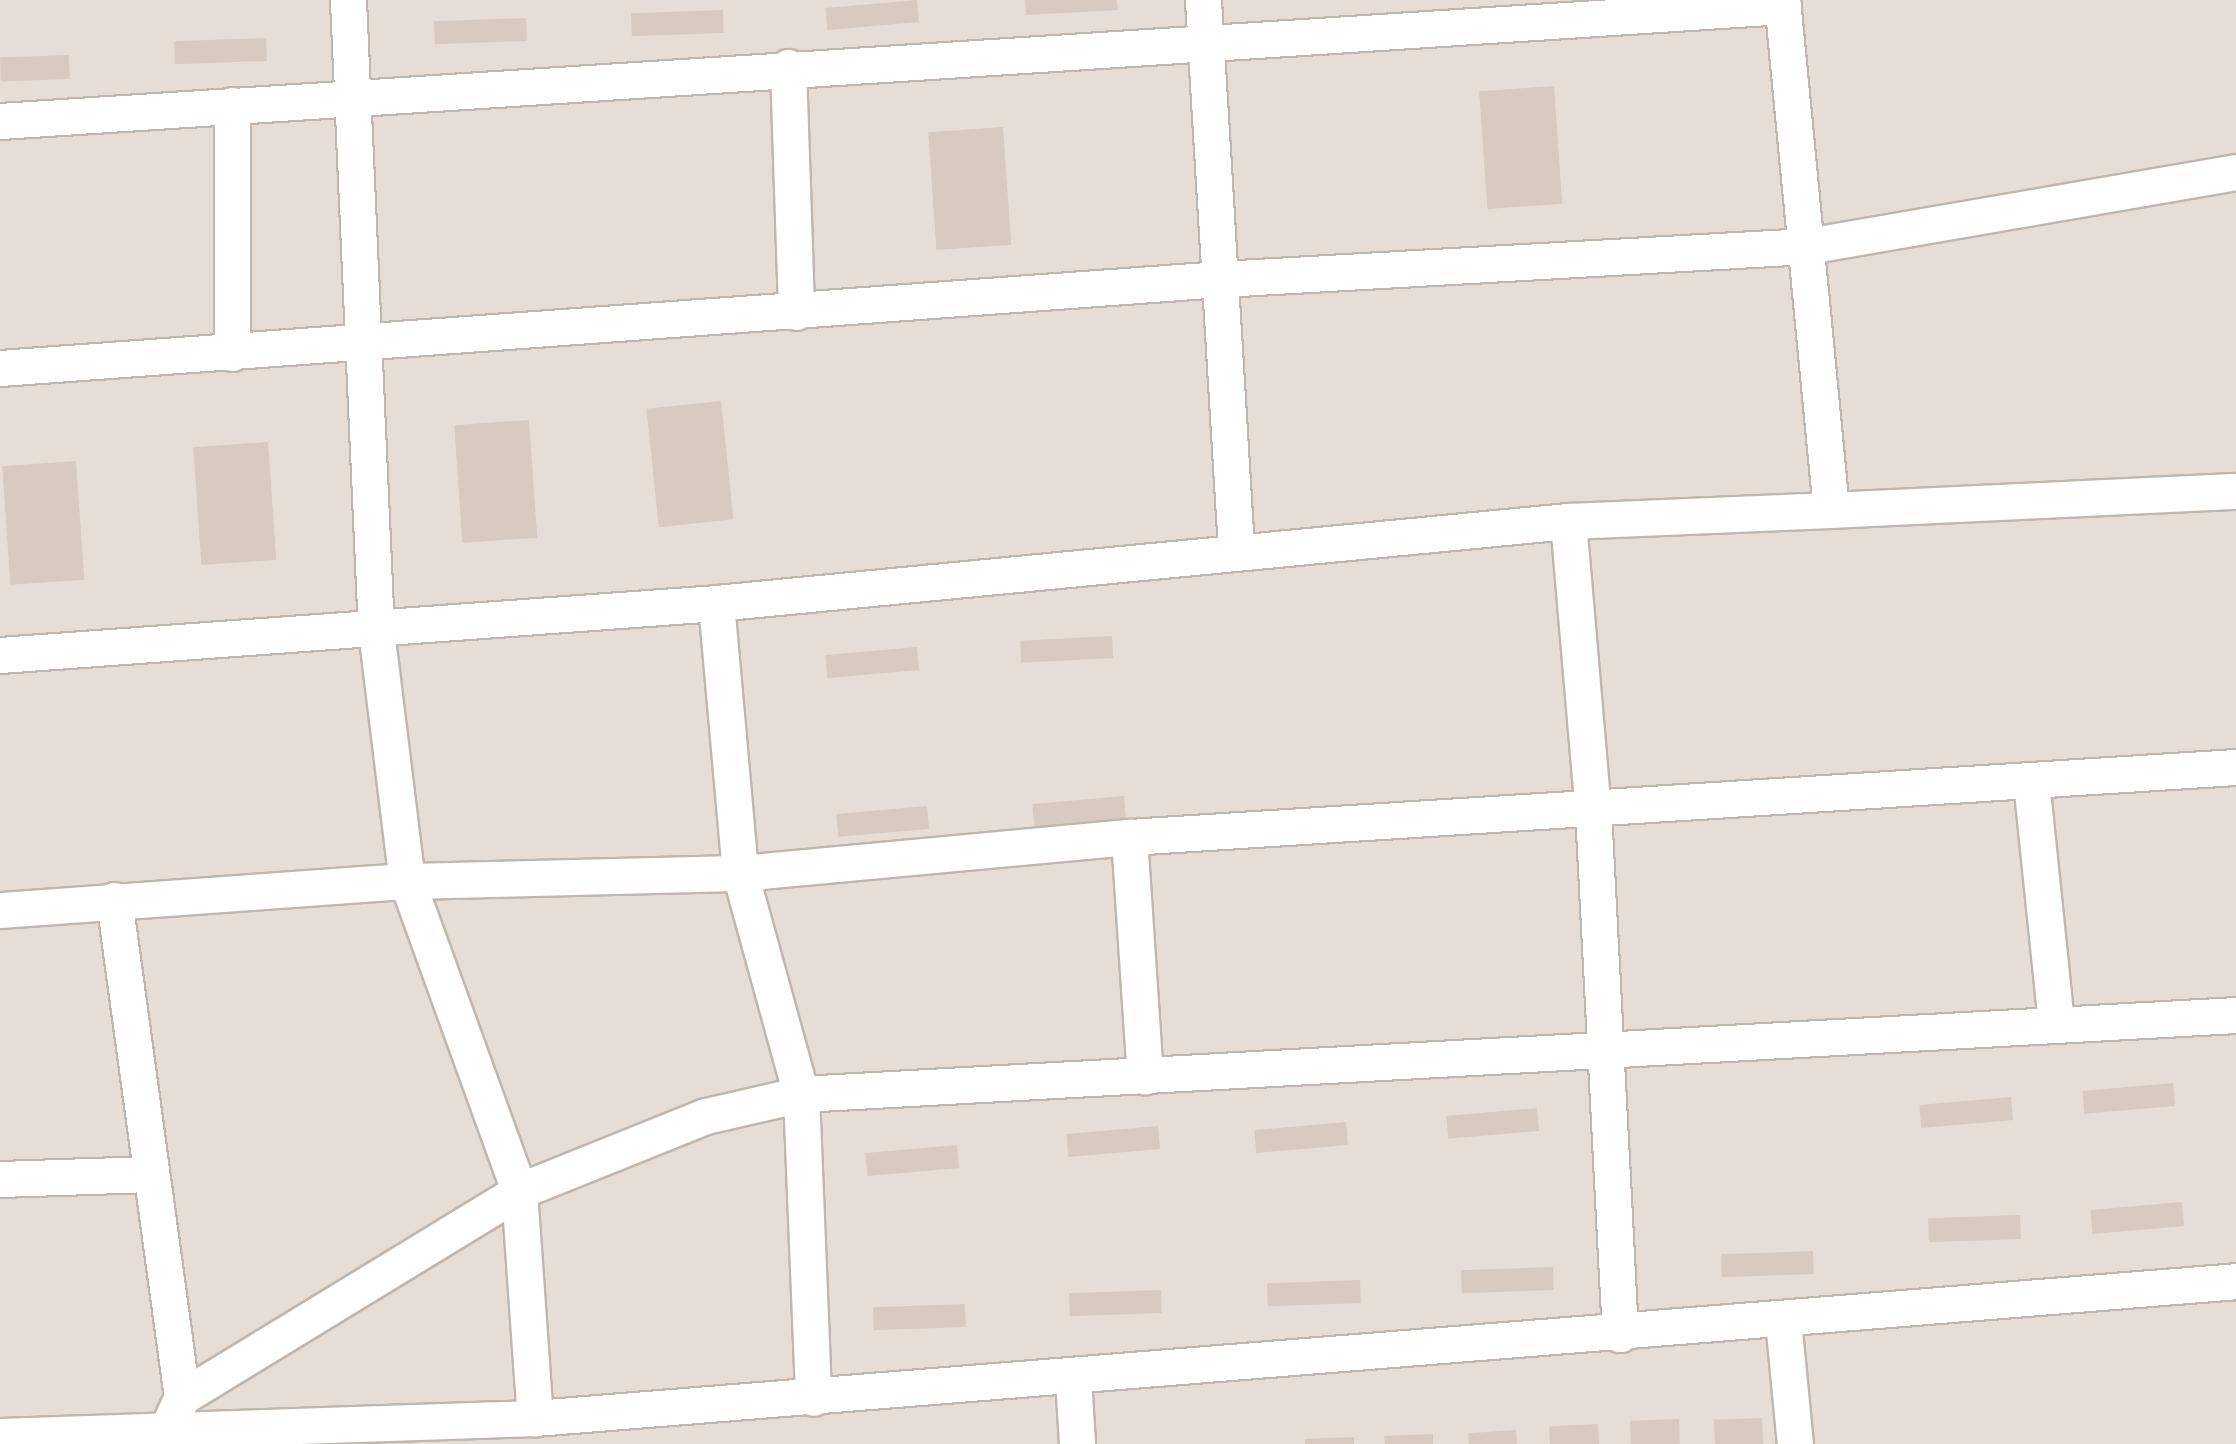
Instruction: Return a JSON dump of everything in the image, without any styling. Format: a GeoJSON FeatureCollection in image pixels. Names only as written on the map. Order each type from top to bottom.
{"type":"FeatureCollection","features":[{"type":"Feature","properties":{"kind":"street"},"geometry":{"type":"LineString","coordinates":[[348,0],[376,630],[407,880],[519,1190],[535,1418]]}},
{"type":"Feature","properties":{"kind":"street"},"geometry":{"type":"LineString","coordinates":[[1203,0],[1236,549]]}},
{"type":"Feature","properties":{"kind":"street"},"geometry":{"type":"LineString","coordinates":[[0,120],[1782,3],[1832,510]]}},
{"type":"Feature","properties":{"kind":"street"},"geometry":{"type":"LineString","coordinates":[[788,67],[796,312]]}},
{"type":"Feature","properties":{"kind":"street"},"geometry":{"type":"LineString","coordinates":[[232,104],[232,352]]}},
{"type":"Feature","properties":{"kind":"street"},"geometry":{"type":"LineString","coordinates":[[0,368],[1222,279],[1807,246],[2236,172]]}},
{"type":"Feature","properties":{"kind":"street"},"geometry":{"type":"LineString","coordinates":[[0,655],[716,603],[1236,549],[1568,521],[2236,490]]}},
{"type":"Feature","properties":{"kind":"street"},"geometry":{"type":"LineString","coordinates":[[1568,521],[1592,810],[1620,1334]]}},
{"type":"Feature","properties":{"kind":"street"},"geometry":{"type":"LineString","coordinates":[[716,603],[740,873],[801,1094],[813,1398]]}},
{"type":"Feature","properties":{"kind":"street"},"geometry":{"type":"LineString","coordinates":[[0,910],[407,880],[740,873],[1130,837],[2236,767]]}},
{"type":"Feature","properties":{"kind":"street"},"geometry":{"type":"LineString","coordinates":[[2032,781],[2056,1025]]}},
{"type":"Feature","properties":{"kind":"street"},"geometry":{"type":"LineString","coordinates":[[1130,837],[1145,1076]]}},
{"type":"Feature","properties":{"kind":"street"},"geometry":{"type":"LineString","coordinates":[[114,900],[148,1174],[182,1397],[167,1438]]}},
{"type":"Feature","properties":{"kind":"street"},"geometry":{"type":"LineString","coordinates":[[182,1397],[519,1190],[706,1116],[801,1094],[1606,1046],[2236,1015]]}},
{"type":"Feature","properties":{"kind":"street"},"geometry":{"type":"LineString","coordinates":[[0,1179],[148,1174]]}},
{"type":"Feature","properties":{"kind":"street"},"geometry":{"type":"LineString","coordinates":[[0,1436],[167,1438],[535,1418],[1620,1334],[2236,1281]]}},
{"type":"Feature","properties":{"kind":"street"},"geometry":{"type":"LineString","coordinates":[[1783,1320],[1795,1444]]}},
{"type":"Feature","properties":{"kind":"street"},"geometry":{"type":"LineString","coordinates":[[1073,1378],[1077,1444]]}},
{"type":"Feature","properties":{"kind":"shaded area"},"geometry":{"type":"Polygon","coordinates":[[[0,0],[2236,0],[2236,1444],[0,1444],[0,0]]]}},
{"type":"Feature","properties":{"kind":"building"},"geometry":{"type":"Polygon","coordinates":[[[917,0],[919,22],[827,30],[825,8],[917,0]]]}},
{"type":"Feature","properties":{"kind":"building"},"geometry":{"type":"Polygon","coordinates":[[[1025,0],[1117,0],[1118,10],[1026,15],[1025,0]]]}},
{"type":"Feature","properties":{"kind":"building"},"geometry":{"type":"Polygon","coordinates":[[[723,10],[724,33],[632,36],[631,13],[723,10]]]}},
{"type":"Feature","properties":{"kind":"building"},"geometry":{"type":"Polygon","coordinates":[[[526,18],[527,41],[435,44],[434,21],[526,18]]]}},
{"type":"Feature","properties":{"kind":"building"},"geometry":{"type":"Polygon","coordinates":[[[266,38],[267,61],[175,64],[174,41],[266,38]]]}},
{"type":"Feature","properties":{"kind":"building"},"geometry":{"type":"Polygon","coordinates":[[[69,55],[70,79],[1,81],[0,57],[69,55]]]}},
{"type":"Feature","properties":{"kind":"building"},"geometry":{"type":"Polygon","coordinates":[[[1554,86],[1562,204],[1487,209],[1479,91],[1554,86]]]}},
{"type":"Feature","properties":{"kind":"building"},"geometry":{"type":"Polygon","coordinates":[[[1003,127],[1011,245],[936,250],[928,132],[1003,127]]]}},
{"type":"Feature","properties":{"kind":"building"},"geometry":{"type":"Polygon","coordinates":[[[721,401],[733,519],[659,527],[646,409],[721,401]]]}},
{"type":"Feature","properties":{"kind":"building"},"geometry":{"type":"Polygon","coordinates":[[[529,420],[537,538],[462,543],[454,425],[529,420]]]}},
{"type":"Feature","properties":{"kind":"building"},"geometry":{"type":"Polygon","coordinates":[[[268,442],[276,560],[201,565],[193,447],[268,442]]]}},
{"type":"Feature","properties":{"kind":"building"},"geometry":{"type":"Polygon","coordinates":[[[76,461],[84,580],[10,585],[2,466],[76,461]]]}},
{"type":"Feature","properties":{"kind":"building"},"geometry":{"type":"Polygon","coordinates":[[[1112,636],[1113,658],[1021,663],[1020,641],[1112,636]]]}},
{"type":"Feature","properties":{"kind":"building"},"geometry":{"type":"Polygon","coordinates":[[[917,647],[919,670],[827,678],[825,655],[917,647]]]}},
{"type":"Feature","properties":{"kind":"building"},"geometry":{"type":"Polygon","coordinates":[[[1124,796],[1126,820],[1034,828],[1032,804],[1124,796]]]}},
{"type":"Feature","properties":{"kind":"building"},"geometry":{"type":"Polygon","coordinates":[[[927,806],[929,829],[838,837],[836,814],[927,806]]]}},
{"type":"Feature","properties":{"kind":"building"},"geometry":{"type":"Polygon","coordinates":[[[2173,1083],[2175,1106],[2084,1114],[2082,1091],[2173,1083]]]}},
{"type":"Feature","properties":{"kind":"building"},"geometry":{"type":"Polygon","coordinates":[[[2011,1097],[2013,1120],[1921,1128],[1919,1105],[2011,1097]]]}},
{"type":"Feature","properties":{"kind":"building"},"geometry":{"type":"Polygon","coordinates":[[[1537,1108],[1539,1131],[1448,1139],[1446,1116],[1537,1108]]]}},
{"type":"Feature","properties":{"kind":"building"},"geometry":{"type":"Polygon","coordinates":[[[1346,1122],[1348,1145],[1256,1153],[1254,1130],[1346,1122]]]}},
{"type":"Feature","properties":{"kind":"building"},"geometry":{"type":"Polygon","coordinates":[[[1158,1126],[1160,1149],[1068,1157],[1066,1134],[1158,1126]]]}},
{"type":"Feature","properties":{"kind":"building"},"geometry":{"type":"Polygon","coordinates":[[[957,1145],[959,1168],[867,1176],[865,1153],[957,1145]]]}},
{"type":"Feature","properties":{"kind":"building"},"geometry":{"type":"Polygon","coordinates":[[[2182,1202],[2184,1226],[2092,1234],[2090,1210],[2182,1202]]]}},
{"type":"Feature","properties":{"kind":"building"},"geometry":{"type":"Polygon","coordinates":[[[2020,1215],[2021,1239],[1929,1242],[1928,1218],[2020,1215]]]}},
{"type":"Feature","properties":{"kind":"building"},"geometry":{"type":"Polygon","coordinates":[[[1813,1251],[1814,1274],[1722,1277],[1721,1254],[1813,1251]]]}},
{"type":"Feature","properties":{"kind":"building"},"geometry":{"type":"Polygon","coordinates":[[[1553,1267],[1554,1290],[1462,1293],[1461,1270],[1553,1267]]]}},
{"type":"Feature","properties":{"kind":"building"},"geometry":{"type":"Polygon","coordinates":[[[1360,1280],[1361,1303],[1268,1306],[1267,1283],[1360,1280]]]}},
{"type":"Feature","properties":{"kind":"building"},"geometry":{"type":"Polygon","coordinates":[[[1161,1290],[1162,1313],[1070,1316],[1069,1293],[1161,1290]]]}},
{"type":"Feature","properties":{"kind":"building"},"geometry":{"type":"Polygon","coordinates":[[[965,1304],[966,1327],[874,1330],[873,1307],[965,1304]]]}},
{"type":"Feature","properties":{"kind":"building"},"geometry":{"type":"Polygon","coordinates":[[[1762,1418],[1763,1444],[1715,1444],[1714,1420],[1762,1418]]]}},
{"type":"Feature","properties":{"kind":"building"},"geometry":{"type":"Polygon","coordinates":[[[1679,1419],[1680,1444],[1631,1444],[1630,1421],[1679,1419]]]}},
{"type":"Feature","properties":{"kind":"building"},"geometry":{"type":"Polygon","coordinates":[[[1598,1424],[1599,1444],[1550,1444],[1549,1427],[1598,1424]]]}},
{"type":"Feature","properties":{"kind":"building"},"geometry":{"type":"Polygon","coordinates":[[[1516,1430],[1517,1444],[1469,1444],[1468,1433],[1516,1430]]]}},
{"type":"Feature","properties":{"kind":"building"},"geometry":{"type":"Polygon","coordinates":[[[1433,1434],[1433,1444],[1385,1444],[1384,1436],[1433,1434]]]}},
{"type":"Feature","properties":{"kind":"building"},"geometry":{"type":"Polygon","coordinates":[[[1354,1437],[1354,1444],[1305,1444],[1305,1439],[1354,1437]]]}}]}
